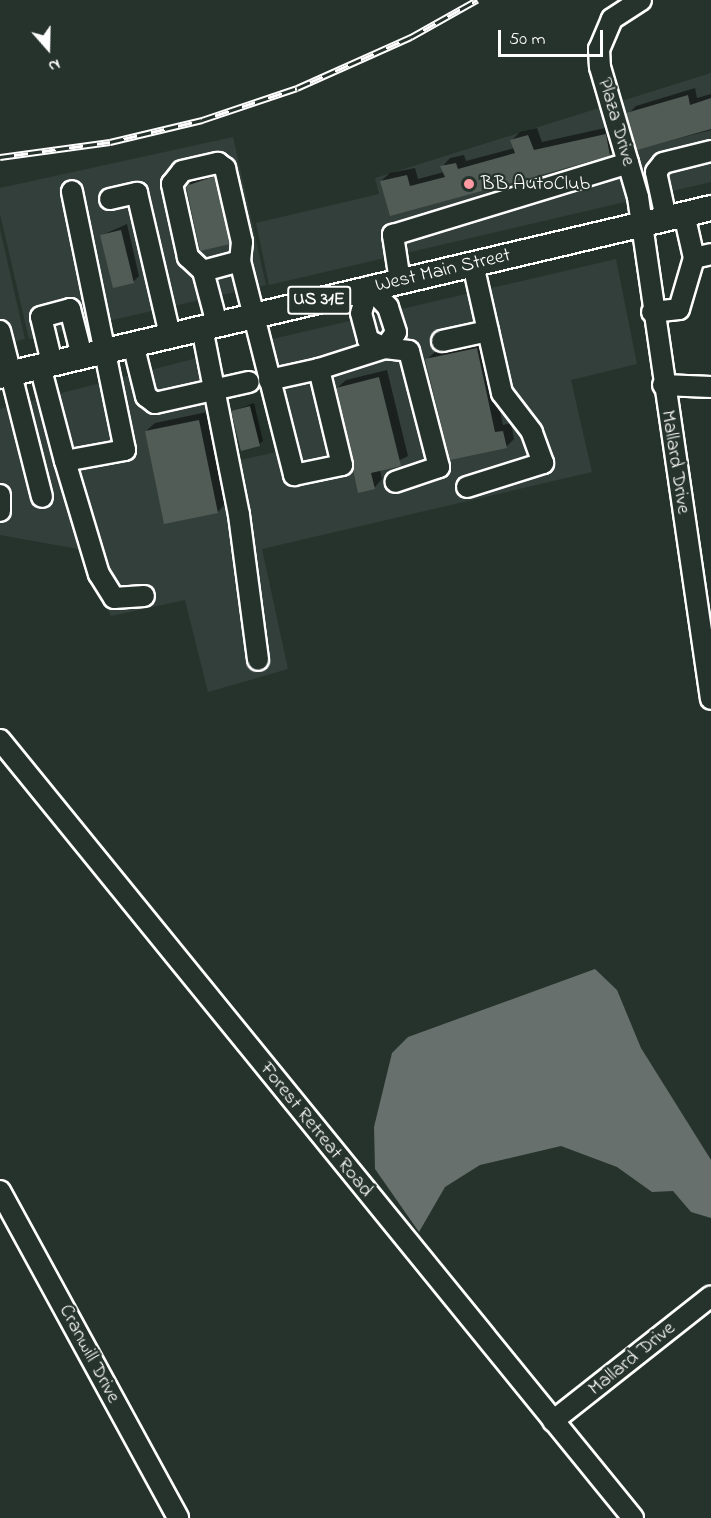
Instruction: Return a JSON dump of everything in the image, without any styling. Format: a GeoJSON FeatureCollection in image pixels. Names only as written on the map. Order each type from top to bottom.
{"type":"FeatureCollection","features":[{"type":"Feature","properties":{"kind":"main road","name":"West Main Street"},"geometry":{"type":"LineString","coordinates":[[4,375],[711,208]]}},
{"type":"Feature","properties":{"kind":"street","name":"Plaza Drive"},"geometry":{"type":"LineString","coordinates":[[639,225],[628,163],[599,49],[612,19],[641,0]]}},
{"type":"Feature","properties":{"kind":"street"},"geometry":{"type":"LineString","coordinates":[[652,312],[679,309],[702,256],[675,217],[656,172],[663,163],[711,151]]}},
{"type":"Feature","properties":{"kind":"street"},"geometry":{"type":"LineString","coordinates":[[399,281],[393,236],[628,163]]}},
{"type":"Feature","properties":{"kind":"street"},"geometry":{"type":"LineString","coordinates":[[258,660],[239,515],[215,390],[203,271],[188,256],[172,184],[182,171],[218,164],[225,168],[242,242],[240,261],[254,316],[259,381],[294,475],[342,465],[319,369]]}},
{"type":"Feature","properties":{"kind":"street"},"geometry":{"type":"LineString","coordinates":[[72,191],[93,354]]}},
{"type":"Feature","properties":{"kind":"street"},"geometry":{"type":"LineString","coordinates":[[110,199],[137,193],[170,335]]}},
{"type":"Feature","properties":{"kind":"street","name":"Mallard Drive"},"geometry":{"type":"LineString","coordinates":[[639,225],[711,699]]}},
{"type":"Feature","properties":{"kind":"street"},"geometry":{"type":"LineString","coordinates":[[203,271],[240,261]]}},
{"type":"Feature","properties":{"kind":"street"},"geometry":{"type":"LineString","coordinates":[[466,487],[543,463],[532,432],[502,393],[473,264]]}},
{"type":"Feature","properties":{"kind":"street"},"geometry":{"type":"LineString","coordinates":[[369,287],[363,322],[368,340],[385,348],[409,351],[416,365],[439,467],[395,482]]}},
{"type":"Feature","properties":{"kind":"street"},"geometry":{"type":"LineString","coordinates":[[134,344],[148,400],[215,390],[319,369],[385,348],[396,332],[388,307],[369,287]]}},
{"type":"Feature","properties":{"kind":"street"},"geometry":{"type":"LineString","coordinates":[[65,461],[125,450],[93,354],[70,309],[41,317],[46,365],[65,461],[99,574],[114,598],[144,596]]}},
{"type":"Feature","properties":{"kind":"street"},"geometry":{"type":"LineString","coordinates":[[0,331],[4,375],[42,497]]}},
{"type":"Feature","properties":{"kind":"street"},"geometry":{"type":"LineString","coordinates":[[442,341],[488,331]]}},
{"type":"Feature","properties":{"kind":"street"},"geometry":{"type":"LineString","coordinates":[[663,385],[711,387]]}},
{"type":"Feature","properties":{"kind":"street"},"geometry":{"type":"LineString","coordinates":[[0,495],[0,511]]}},
{"type":"Feature","properties":{"kind":"street","name":"Forest Retreat Road"},"geometry":{"type":"LineString","coordinates":[[0,740],[633,1518]]}},
{"type":"Feature","properties":{"kind":"street","name":"Cranwill Drive"},"geometry":{"type":"LineString","coordinates":[[0,1191],[178,1518]]}},
{"type":"Feature","properties":{"kind":"street","name":"Mallard Drive"},"geometry":{"type":"LineString","coordinates":[[553,1421],[711,1296]]}},
{"type":"Feature","properties":{"kind":"shaded area"},"geometry":{"type":"Polygon","coordinates":[[[711,73],[711,182],[269,285],[256,223],[379,194],[375,178],[711,73]]]}},
{"type":"Feature","properties":{"kind":"shaded area"},"geometry":{"type":"Polygon","coordinates":[[[233,137],[266,285],[29,339],[0,214],[0,188],[233,137]]]}},
{"type":"Feature","properties":{"kind":"shaded area"},"geometry":{"type":"Polygon","coordinates":[[[0,229],[25,339],[0,345],[0,229]]]}},
{"type":"Feature","properties":{"kind":"shaded area"},"geometry":{"type":"Polygon","coordinates":[[[616,259],[637,364],[571,380],[592,472],[262,549],[288,669],[208,692],[185,600],[111,616],[78,549],[0,535],[0,409],[201,357],[223,464],[276,452],[251,344],[616,259]]]}},
{"type":"Feature","properties":{"kind":"shaded area"},"geometry":{"type":"Polygon","coordinates":[[[595,969],[617,990],[641,1048],[711,1160],[711,1218],[691,1212],[673,1191],[652,1192],[617,1167],[561,1146],[480,1165],[445,1187],[419,1232],[375,1169],[374,1127],[392,1053],[408,1037],[595,969]]]}},
{"type":"Feature","properties":{"kind":"building"},"geometry":{"type":"Polygon","coordinates":[[[688,95],[690,105],[711,98],[711,129],[637,150],[626,113],[688,95]]]}},
{"type":"Feature","properties":{"kind":"building"},"geometry":{"type":"Polygon","coordinates":[[[606,134],[610,156],[390,216],[380,181],[407,175],[410,186],[445,177],[440,166],[456,163],[458,169],[515,153],[510,140],[528,135],[534,150],[606,134]]]}},
{"type":"Feature","properties":{"kind":"building"},"geometry":{"type":"Polygon","coordinates":[[[215,176],[230,244],[200,251],[186,186],[215,176]]]}},
{"type":"Feature","properties":{"kind":"building"},"geometry":{"type":"Polygon","coordinates":[[[121,230],[134,283],[113,288],[100,235],[121,230]]]}},
{"type":"Feature","properties":{"kind":"building"},"geometry":{"type":"Polygon","coordinates":[[[477,348],[495,432],[503,431],[507,448],[450,460],[425,359],[477,348]]]}},
{"type":"Feature","properties":{"kind":"building"},"geometry":{"type":"Polygon","coordinates":[[[379,377],[401,466],[371,473],[375,489],[358,493],[336,388],[379,377]]]}},
{"type":"Feature","properties":{"kind":"building"},"geometry":{"type":"Polygon","coordinates":[[[250,406],[260,446],[241,451],[231,411],[250,406]]]}},
{"type":"Feature","properties":{"kind":"building"},"geometry":{"type":"Polygon","coordinates":[[[199,420],[218,513],[164,524],[145,431],[199,420]]]}},
{"type":"Feature","properties":{"kind":"railway"},"geometry":{"type":"LineString","coordinates":[[0,157],[110,142],[202,120],[297,88],[411,37],[477,0]]}},
{"type":"Feature","properties":{"kind":"place","name":"BB AutoClub"},"geometry":{"type":"Point","coordinates":[469,184]}}]}
